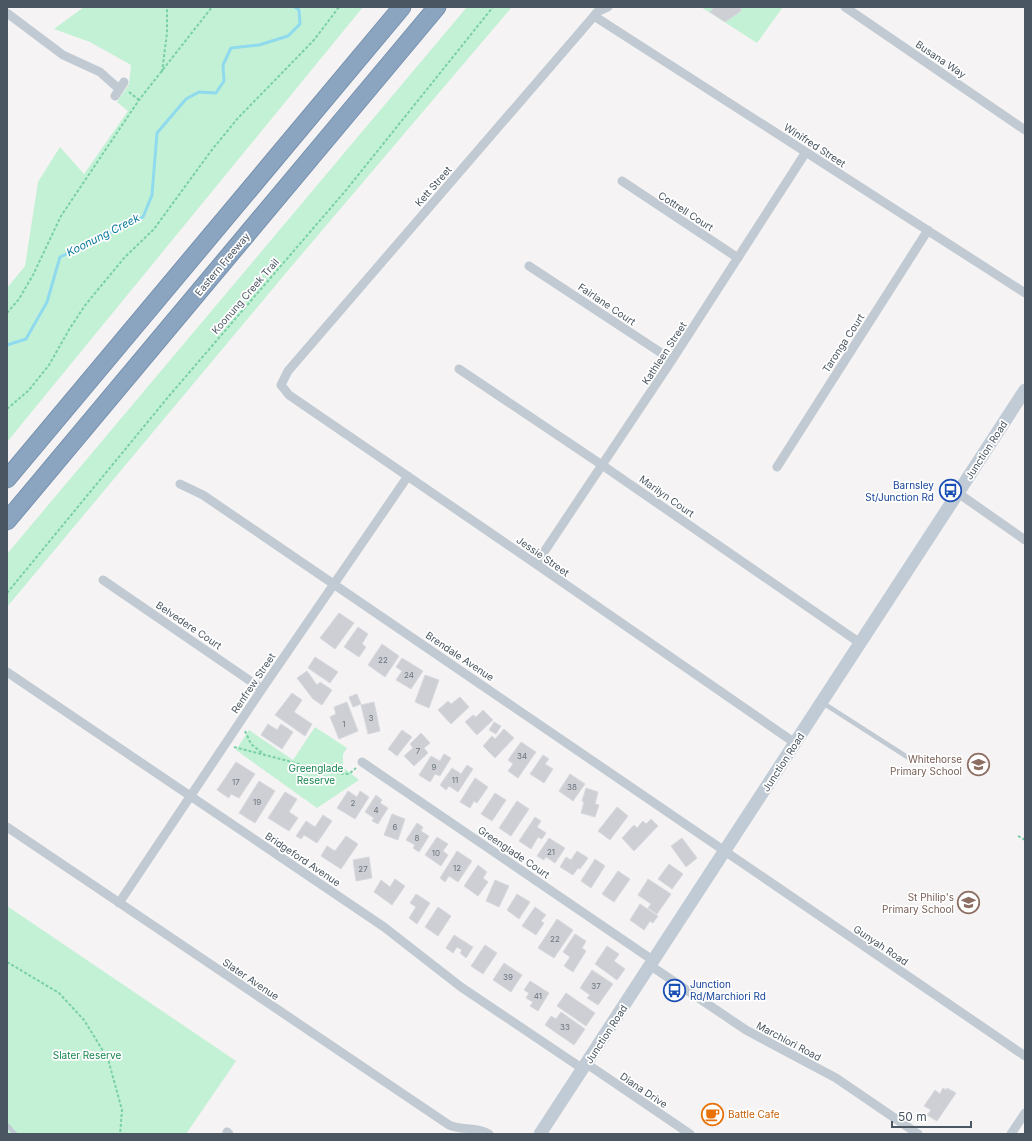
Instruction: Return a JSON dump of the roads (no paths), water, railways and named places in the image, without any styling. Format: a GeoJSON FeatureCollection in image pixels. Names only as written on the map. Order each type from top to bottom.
{"type":"FeatureCollection","features":[{"type":"Feature","properties":{"kind":"highway"},"geometry":{"type":"LineString","coordinates":[[7,479],[402,7]]}},
{"type":"Feature","properties":{"kind":"highway","name":"Eastern Freeway"},"geometry":{"type":"LineString","coordinates":[[7,521],[437,7]]}},
{"type":"Feature","properties":{"kind":"street","name":"Kett Street"},"geometry":{"type":"LineString","coordinates":[[281,385],[288,371],[597,12],[608,7]]}},
{"type":"Feature","properties":{"kind":"street","name":"Busana Way"},"geometry":{"type":"LineString","coordinates":[[845,7],[1025,130]]}},
{"type":"Feature","properties":{"kind":"street"},"geometry":{"type":"LineString","coordinates":[[7,13],[63,55],[100,72],[120,88]]}},
{"type":"Feature","properties":{"kind":"street","name":"Winifred Street"},"geometry":{"type":"LineString","coordinates":[[594,16],[1025,293]]}},
{"type":"Feature","properties":{"kind":"street","name":"Kathleen Street"},"geometry":{"type":"LineString","coordinates":[[536,564],[672,360],[806,152]]}},
{"type":"Feature","properties":{"kind":"street","name":"Cottrell Court"},"geometry":{"type":"LineString","coordinates":[[622,181],[738,258]]}},
{"type":"Feature","properties":{"kind":"street","name":"Taronga Court"},"geometry":{"type":"LineString","coordinates":[[777,467],[928,230]]}},
{"type":"Feature","properties":{"kind":"street","name":"Fairlane Court"},"geometry":{"type":"LineString","coordinates":[[529,266],[672,360]]}},
{"type":"Feature","properties":{"kind":"street","name":"Marilyn Court"},"geometry":{"type":"LineString","coordinates":[[459,369],[602,465],[860,643]]}},
{"type":"Feature","properties":{"kind":"street","name":"Jessie Street"},"geometry":{"type":"LineString","coordinates":[[281,385],[289,395],[795,744]]}},
{"type":"Feature","properties":{"kind":"street","name":"Junction Road"},"geometry":{"type":"LineString","coordinates":[[540,1134],[1025,390]]}},
{"type":"Feature","properties":{"kind":"street","name":"Renfrew Street"},"geometry":{"type":"LineString","coordinates":[[119,903],[333,583],[408,476]]}},
{"type":"Feature","properties":{"kind":"street","name":"Brendale Avenue"},"geometry":{"type":"LineString","coordinates":[[180,484],[203,495],[725,851]]}},
{"type":"Feature","properties":{"kind":"street"},"geometry":{"type":"LineString","coordinates":[[958,493],[1025,540]]}},
{"type":"Feature","properties":{"kind":"street","name":"Belvedere Court"},"geometry":{"type":"LineString","coordinates":[[103,580],[262,689]]}},
{"type":"Feature","properties":{"kind":"street","name":"Bridgeford Avenue"},"geometry":{"type":"LineString","coordinates":[[7,672],[189,797],[384,927],[461,987],[585,1067]]}},
{"type":"Feature","properties":{"kind":"street","name":"Greenglade Court"},"geometry":{"type":"LineString","coordinates":[[362,762],[652,963]]}},
{"type":"Feature","properties":{"kind":"street","name":"Slater Avenue"},"geometry":{"type":"LineString","coordinates":[[7,827],[449,1125],[458,1128],[478,1129],[489,1134]]}},
{"type":"Feature","properties":{"kind":"street","name":"Gunyah Road"},"geometry":{"type":"LineString","coordinates":[[725,851],[1025,1056]]}},
{"type":"Feature","properties":{"kind":"street","name":"Marchiori Road"},"geometry":{"type":"LineString","coordinates":[[652,963],[746,1030],[836,1078],[918,1134]]}},
{"type":"Feature","properties":{"kind":"street","name":"Diana Drive"},"geometry":{"type":"LineString","coordinates":[[585,1067],[690,1134]]}},
{"type":"Feature","properties":{"kind":"street"},"geometry":{"type":"LineString","coordinates":[[1012,1134],[1025,1113]]}},
{"type":"Feature","properties":{"kind":"lane"},"geometry":{"type":"LineString","coordinates":[[821,702],[915,762]]}},
{"type":"Feature","properties":{"kind":"lane"},"geometry":{"type":"LineString","coordinates":[[7,1125],[15,1134]]}},
{"type":"Feature","properties":{"kind":"waterway","name":"Koonung Creek"},"geometry":{"type":"LineString","coordinates":[[7,345],[26,339],[47,302],[60,257],[143,217],[152,195],[157,133],[186,99],[199,92],[216,93],[224,81],[223,65],[231,48],[259,45],[288,36],[300,24],[299,10],[295,7]]}},
{"type":"Feature","properties":{"kind":"place","name":"Barnsley St/Junction Rd"},"geometry":{"type":"Point","coordinates":[950,491]}},
{"type":"Feature","properties":{"kind":"place","name":"Whitehorse Primary School"},"geometry":{"type":"Point","coordinates":[978,765]}},
{"type":"Feature","properties":{"kind":"place","name":"St Philip's Primary School"},"geometry":{"type":"Point","coordinates":[969,903]}},
{"type":"Feature","properties":{"kind":"place","name":"Junction Rd/Marchiori Rd"},"geometry":{"type":"Point","coordinates":[674,990]}},
{"type":"Feature","properties":{"kind":"place","name":"Battle Cafe"},"geometry":{"type":"Point","coordinates":[712,1114]}},
{"type":"Feature","properties":{"kind":"park label","name":"Greenglade Reserve"},"geometry":{"type":"Point","coordinates":[316,774]}},
{"type":"Feature","properties":{"kind":"park label","name":"Slater Reserve"},"geometry":{"type":"Point","coordinates":[87,1055]}}]}
